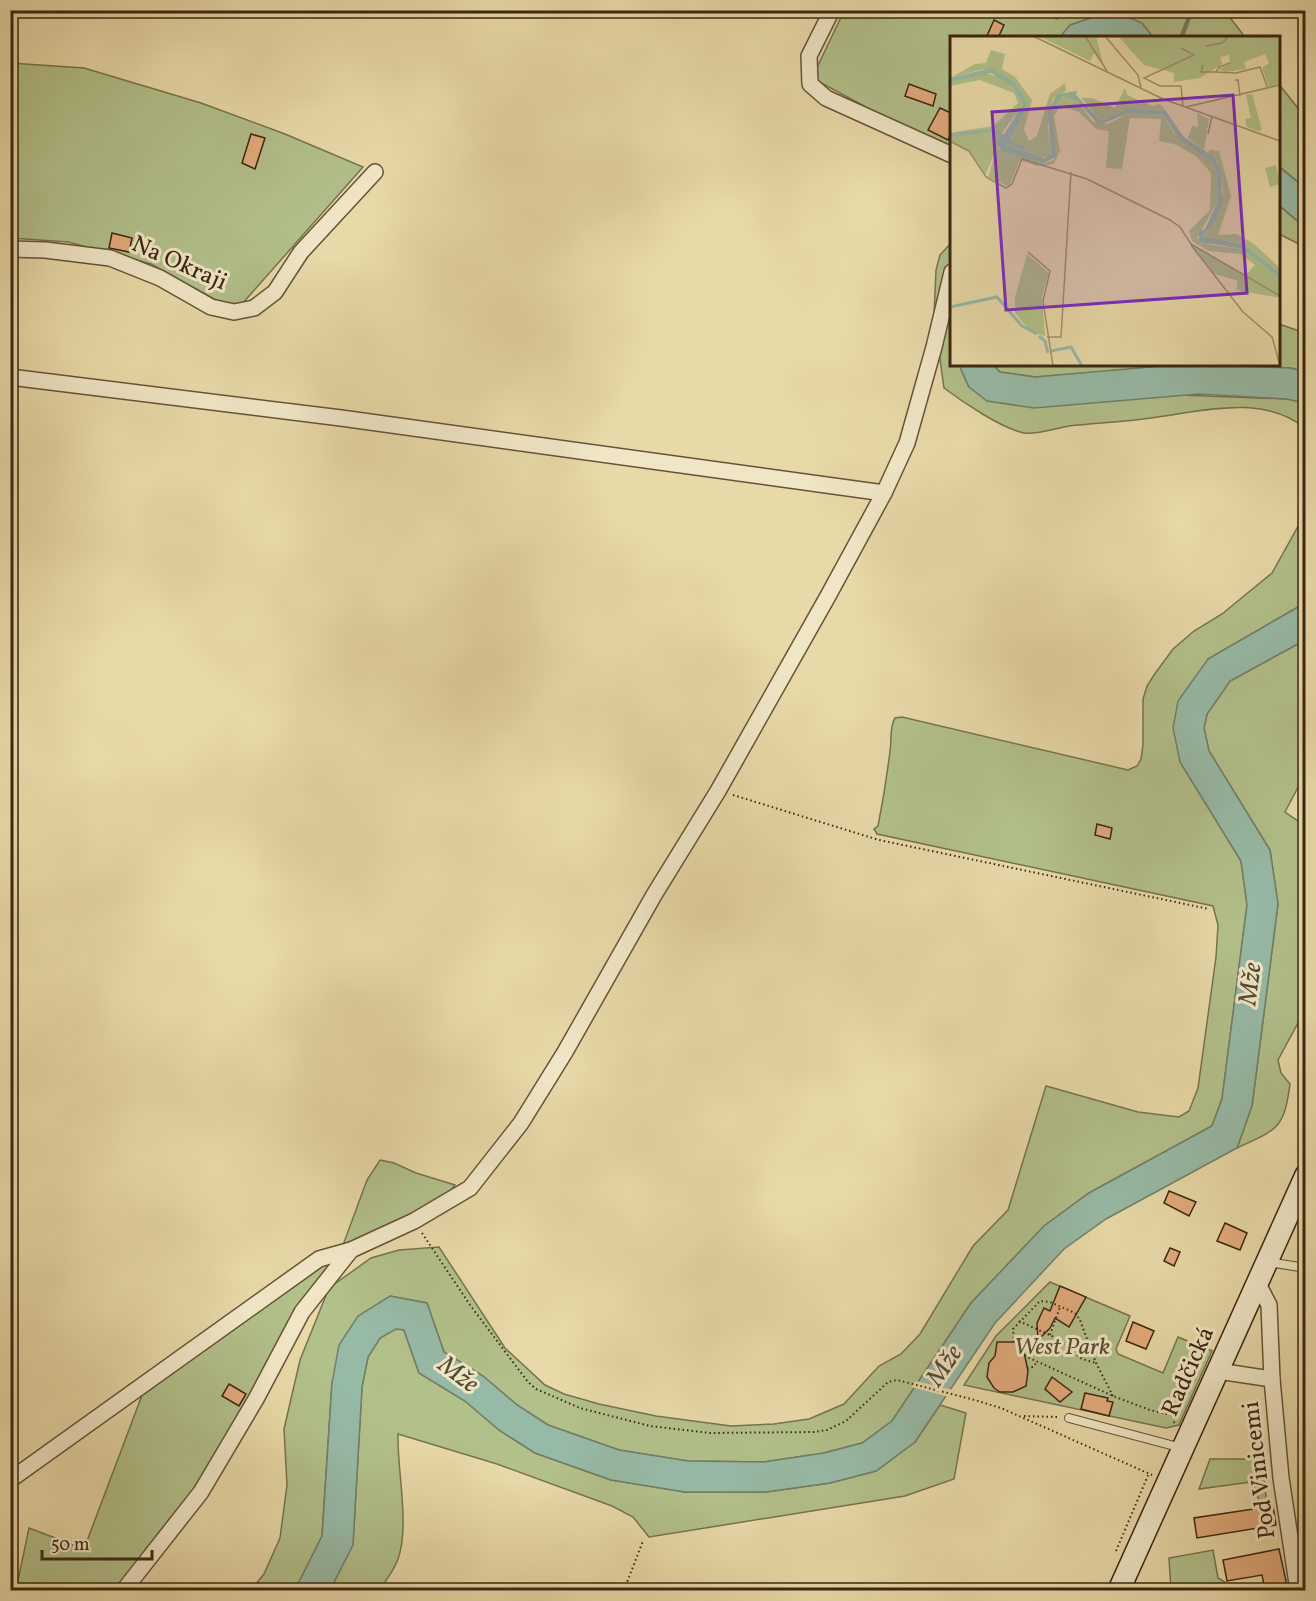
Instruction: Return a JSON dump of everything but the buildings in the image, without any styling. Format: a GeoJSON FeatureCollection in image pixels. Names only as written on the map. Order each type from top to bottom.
{"type":"FeatureCollection","features":[{"type":"Feature","properties":{"kind":"street"},"geometry":{"type":"LineString","coordinates":[[832,10],[809,56],[810,84],[826,98],[950,155]]}},
{"type":"Feature","properties":{"kind":"street","name":"Na Okraji"},"geometry":{"type":"LineString","coordinates":[[10,249],[45,249],[110,258],[160,278],[211,307],[234,312],[254,308],[275,292],[301,252],[375,172]]}},
{"type":"Feature","properties":{"kind":"street"},"geometry":{"type":"LineString","coordinates":[[10,1480],[319,1259],[351,1250],[414,1221],[470,1188],[521,1123],[718,790],[884,493],[908,443],[950,276]]}},
{"type":"Feature","properties":{"kind":"street"},"geometry":{"type":"LineString","coordinates":[[10,377],[340,418],[884,493]]}},
{"type":"Feature","properties":{"kind":"street","name":"Radčická"},"geometry":{"type":"LineString","coordinates":[[1111,1585],[1183,1448],[1305,1175]]}},
{"type":"Feature","properties":{"kind":"street"},"geometry":{"type":"LineString","coordinates":[[123,1590],[201,1492],[256,1399],[302,1312],[351,1250]]}},
{"type":"Feature","properties":{"kind":"street","name":"Pod Vinicemi"},"geometry":{"type":"LineString","coordinates":[[1257,1282],[1269,1305],[1272,1379],[1281,1478],[1298,1590]]}},
{"type":"Feature","properties":{"kind":"street","name":"Pod Vinicemi"},"geometry":{"type":"LineString","coordinates":[[1218,1371],[1272,1379]]}},
{"type":"Feature","properties":{"kind":"lane"},"geometry":{"type":"LineString","coordinates":[[1266,1262],[1305,1268]]}},
{"type":"Feature","properties":{"kind":"lane"},"geometry":{"type":"LineString","coordinates":[[1069,1418],[1183,1448]]}},
{"type":"Feature","properties":{"kind":"path"},"geometry":{"type":"LineString","coordinates":[[718,790],[879,840],[1209,909]]}},
{"type":"Feature","properties":{"kind":"path"},"geometry":{"type":"LineString","coordinates":[[414,1221],[470,1305],[528,1382],[536,1389],[580,1408],[650,1426],[710,1433],[814,1432],[838,1426],[888,1382],[897,1380],[972,1399],[1021,1416],[1149,1473],[1112,1558]]}},
{"type":"Feature","properties":{"kind":"path"},"geometry":{"type":"LineString","coordinates":[[1113,1396],[1075,1313],[1050,1302],[1040,1301],[1013,1329],[1014,1342],[1025,1356],[1113,1396],[1150,1410],[1175,1416]]}},
{"type":"Feature","properties":{"kind":"path"},"geometry":{"type":"LineString","coordinates":[[1050,1335],[1060,1306]]}},
{"type":"Feature","properties":{"kind":"path"},"geometry":{"type":"LineString","coordinates":[[1019,1321],[1050,1335],[1082,1359],[1096,1363]]}},
{"type":"Feature","properties":{"kind":"path"},"geometry":{"type":"LineString","coordinates":[[1027,1368],[1033,1366],[1037,1361]]}},
{"type":"Feature","properties":{"kind":"path"},"geometry":{"type":"LineString","coordinates":[[1173,1426],[1183,1391],[1183,1365]]}},
{"type":"Feature","properties":{"kind":"path"},"geometry":{"type":"LineString","coordinates":[[1021,1416],[1069,1418]]}},
{"type":"Feature","properties":{"kind":"path"},"geometry":{"type":"LineString","coordinates":[[624,1590],[643,1541]]}},
{"type":"Feature","properties":{"kind":"path"},"geometry":{"type":"LineString","coordinates":[[1099,1590],[1111,1585]]}},
{"type":"Feature","properties":{"kind":"green space"},"geometry":{"type":"Polygon","coordinates":[[[1038,10],[1057,19],[1061,11],[1225,11],[1244,36],[1152,36],[1142,23],[1125,16],[1094,17],[1071,25],[1061,36],[950,36],[950,149],[812,78],[844,11],[1038,10]]]}},
{"type":"Feature","properties":{"kind":"green space"},"geometry":{"type":"Polygon","coordinates":[[[10,63],[84,68],[201,103],[285,134],[363,167],[242,304],[225,305],[151,264],[68,242],[11,238],[10,63]]]}},
{"type":"Feature","properties":{"kind":"green space"},"geometry":{"type":"Polygon","coordinates":[[[1280,86],[1305,117],[1305,188],[1280,167],[1280,86]]]}},
{"type":"Feature","properties":{"kind":"green space"},"geometry":{"type":"Polygon","coordinates":[[[1280,207],[1305,225],[1305,247],[1280,234],[1280,207]]]}},
{"type":"Feature","properties":{"kind":"green space"},"geometry":{"type":"Polygon","coordinates":[[[950,244],[950,366],[959,366],[969,387],[1287,399],[1305,403],[1305,428],[1288,417],[1250,408],[1210,409],[1029,433],[994,421],[944,388],[934,316],[936,270],[940,255],[950,244]]]}},
{"type":"Feature","properties":{"kind":"green space"},"geometry":{"type":"Polygon","coordinates":[[[1280,324],[1305,333],[1305,372],[1291,368],[1244,366],[1280,366],[1280,324]]]}},
{"type":"Feature","properties":{"kind":"green space"},"geometry":{"type":"Polygon","coordinates":[[[994,366],[1172,366],[1035,377],[1000,372],[994,366]]]}},
{"type":"Feature","properties":{"kind":"green space"},"geometry":{"type":"Polygon","coordinates":[[[1305,514],[1305,603],[1208,659],[1180,762],[1241,861],[1247,905],[1222,1099],[1212,1126],[1089,1193],[1044,1226],[971,1303],[892,1421],[862,1443],[824,1453],[764,1462],[688,1461],[619,1450],[548,1425],[517,1405],[483,1376],[444,1352],[427,1303],[390,1296],[332,1383],[322,1536],[295,1590],[251,1590],[264,1574],[280,1538],[287,1485],[284,1429],[300,1360],[329,1288],[371,1258],[399,1250],[439,1247],[505,1348],[545,1385],[564,1394],[656,1416],[731,1426],[774,1424],[809,1419],[844,1404],[879,1366],[901,1354],[920,1334],[973,1246],[1008,1210],[1046,1086],[1138,1112],[1179,1117],[1189,1111],[1198,1088],[1216,957],[1218,925],[1213,906],[877,834],[874,829],[878,826],[883,798],[892,726],[895,718],[902,717],[1128,770],[1137,766],[1141,759],[1143,745],[1143,699],[1154,675],[1173,649],[1194,631],[1222,614],[1272,573],[1305,514]]]}},
{"type":"Feature","properties":{"kind":"green space"},"geometry":{"type":"Polygon","coordinates":[[[1305,640],[1305,774],[1285,812],[1305,826],[1305,1010],[1278,1060],[1281,1073],[1290,1084],[1285,1111],[1270,1132],[1237,1148],[1252,1106],[1278,904],[1270,850],[1209,751],[1204,728],[1207,714],[1230,681],[1305,640]]]}},
{"type":"Feature","properties":{"kind":"green space"},"geometry":{"type":"Polygon","coordinates":[[[380,1160],[455,1185],[443,1200],[343,1245],[367,1180],[380,1160]]]}},
{"type":"Feature","properties":{"kind":"green space"},"geometry":{"type":"Polygon","coordinates":[[[351,1250],[302,1312],[201,1492],[124,1590],[16,1590],[29,1528],[84,1549],[147,1382],[319,1259],[351,1250]]]}},
{"type":"Feature","properties":{"kind":"green space","name":"West Park"},"geometry":{"type":"Polygon","coordinates":[[[1050,1282],[1130,1316],[1116,1349],[1118,1354],[1163,1373],[1178,1337],[1212,1351],[1179,1425],[1166,1428],[964,1385],[996,1336],[1050,1282]]]}},
{"type":"Feature","properties":{"kind":"green space"},"geometry":{"type":"Polygon","coordinates":[[[396,1328],[404,1330],[419,1373],[465,1401],[499,1430],[535,1453],[611,1480],[685,1492],[766,1492],[830,1483],[876,1471],[915,1442],[940,1405],[966,1413],[954,1479],[905,1496],[649,1537],[633,1517],[612,1506],[497,1464],[398,1434],[403,1530],[398,1559],[379,1590],[330,1590],[353,1544],[362,1387],[368,1357],[380,1338],[396,1328]]]}},
{"type":"Feature","properties":{"kind":"green space"},"geometry":{"type":"Polygon","coordinates":[[[1210,1459],[1262,1459],[1267,1506],[1259,1508],[1257,1488],[1252,1488],[1251,1482],[1199,1489],[1210,1459]]]}},
{"type":"Feature","properties":{"kind":"green space"},"geometry":{"type":"Polygon","coordinates":[[[1213,1550],[1218,1578],[1225,1582],[1227,1590],[1171,1590],[1169,1558],[1213,1550]]]}},
{"type":"Feature","properties":{"kind":"water"},"geometry":{"type":"Polygon","coordinates":[[[1125,16],[1142,23],[1152,36],[1061,36],[1070,25],[1094,17],[1125,16]]]}},
{"type":"Feature","properties":{"kind":"water"},"geometry":{"type":"Polygon","coordinates":[[[1280,168],[1305,188],[1305,225],[1280,206],[1280,168]]]}},
{"type":"Feature","properties":{"kind":"water"},"geometry":{"type":"Polygon","coordinates":[[[959,366],[994,366],[1000,372],[1035,377],[1162,366],[1291,368],[1305,372],[1305,403],[1287,399],[1199,394],[1034,408],[987,401],[969,387],[959,366]]]}},
{"type":"Feature","properties":{"kind":"water","name":"Mže"},"geometry":{"type":"Polygon","coordinates":[[[1305,603],[1305,640],[1230,681],[1207,714],[1204,728],[1209,751],[1270,850],[1278,904],[1252,1106],[1237,1148],[1106,1219],[1064,1249],[995,1323],[915,1442],[876,1471],[830,1483],[766,1492],[685,1492],[611,1480],[535,1453],[499,1430],[465,1401],[419,1373],[404,1330],[396,1329],[380,1338],[368,1357],[362,1387],[353,1545],[330,1590],[295,1590],[322,1536],[332,1383],[339,1345],[358,1316],[390,1296],[427,1303],[444,1352],[483,1376],[517,1405],[548,1425],[619,1450],[688,1461],[764,1462],[824,1453],[862,1443],[892,1421],[971,1303],[1044,1226],[1089,1193],[1212,1126],[1222,1099],[1247,905],[1241,861],[1180,762],[1173,728],[1178,701],[1208,659],[1305,603]]]}},
{"type":"Feature","properties":{"kind":"pier"},"geometry":{"type":"Polygon","coordinates":[[[916,1381],[953,1390],[949,1397],[911,1387],[916,1381]]]}},
{"type":"Feature","properties":{"kind":"waterway"},"geometry":{"type":"LineString","coordinates":[[10,16],[20,10]]}},
{"type":"Feature","properties":{"kind":"waterway"},"geometry":{"type":"LineString","coordinates":[[1182,36],[1192,10]]}}]}
